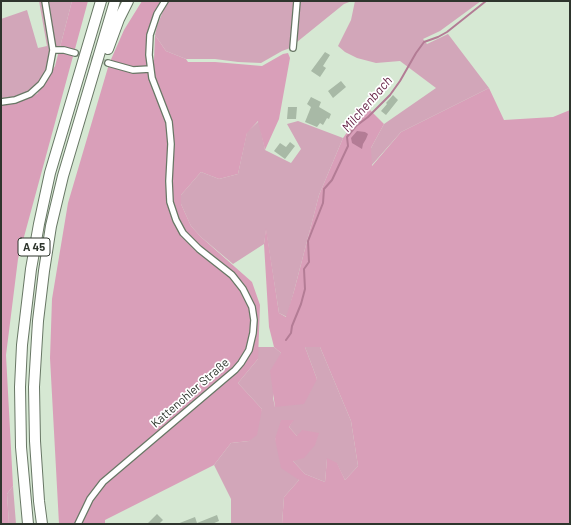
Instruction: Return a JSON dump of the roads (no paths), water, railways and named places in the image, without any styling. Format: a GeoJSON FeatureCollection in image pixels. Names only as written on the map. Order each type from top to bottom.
{"type":"FeatureCollection","features":[{"type":"Feature","properties":{"kind":"highway","name":"A 45"},"geometry":{"type":"LineString","coordinates":[[28,524],[21,447],[20,387],[23,338],[31,269],[42,206],[50,173],[101,1]]}},
{"type":"Feature","properties":{"kind":"highway","name":"A 45"},"geometry":{"type":"LineString","coordinates":[[42,524],[35,441],[34,387],[38,321],[47,249],[63,176],[115,1]]}},
{"type":"Feature","properties":{"kind":"highway"},"geometry":{"type":"LineString","coordinates":[[93,77],[102,67],[119,19],[128,1]]}},
{"type":"Feature","properties":{"kind":"street"},"geometry":{"type":"LineString","coordinates":[[1,102],[15,100],[30,94],[42,84],[49,71],[53,50],[45,1]]}},
{"type":"Feature","properties":{"kind":"street","name":"Kattenohler Straße"},"geometry":{"type":"LineString","coordinates":[[78,524],[90,499],[103,482],[235,370],[249,350],[253,333],[254,320],[252,307],[244,289],[232,275],[199,250],[187,238],[179,227],[173,213],[169,194],[171,144],[169,122],[150,69],[150,35],[157,14],[164,1]]}},
{"type":"Feature","properties":{"kind":"street"},"geometry":{"type":"LineString","coordinates":[[293,48],[297,1]]}},
{"type":"Feature","properties":{"kind":"street"},"geometry":{"type":"LineString","coordinates":[[53,50],[64,50],[76,53]]}},
{"type":"Feature","properties":{"kind":"street"},"geometry":{"type":"LineString","coordinates":[[108,63],[133,70],[150,69]]}},
{"type":"Feature","properties":{"kind":"waterway","name":"Milchenbach"},"geometry":{"type":"LineString","coordinates":[[286,340],[291,333],[305,289],[304,269],[309,262],[308,241],[323,203],[324,189],[332,180],[348,146],[347,137],[356,126],[368,117],[390,95],[424,42],[447,32],[486,1]]}},
{"type":"Feature","properties":{"kind":"tunnel"},"geometry":{"type":"LineString","coordinates":[[75,53],[108,63]]}}]}
